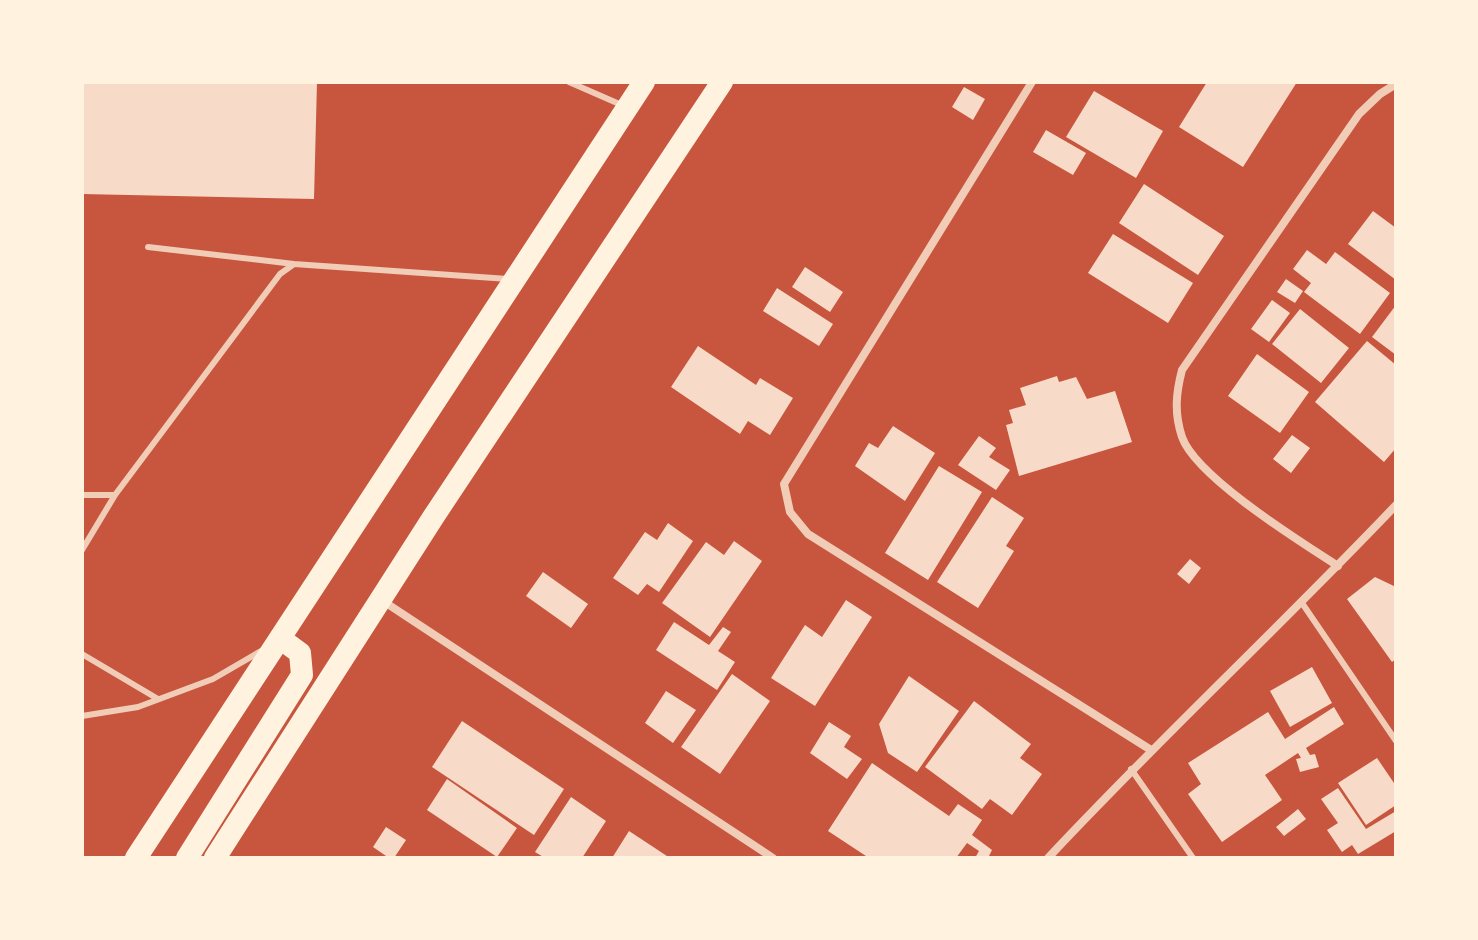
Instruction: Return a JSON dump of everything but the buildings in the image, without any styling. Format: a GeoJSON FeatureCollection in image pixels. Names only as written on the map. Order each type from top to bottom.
{"type":"FeatureCollection","features":[{"type":"Feature","properties":{"kind":"highway"},"geometry":{"type":"LineString","coordinates":[[136,858],[644,82]]}},
{"type":"Feature","properties":{"kind":"highway"},"geometry":{"type":"LineString","coordinates":[[215,858],[380,599],[722,82]]}},
{"type":"Feature","properties":{"kind":"highway"},"geometry":{"type":"LineString","coordinates":[[187,858],[302,675],[300,653],[281,639]]}},
{"type":"Feature","properties":{"kind":"street"},"geometry":{"type":"LineString","coordinates":[[1032,82],[784,484],[790,512],[808,534],[1151,750]]}},
{"type":"Feature","properties":{"kind":"street"},"geometry":{"type":"LineString","coordinates":[[1338,566],[1260,515],[1201,463],[1183,440],[1176,412],[1176,391],[1182,370],[1359,114],[1396,84]]}},
{"type":"Feature","properties":{"kind":"street"},"geometry":{"type":"LineString","coordinates":[[1048,858],[1131,769],[1302,603],[1396,505]]}},
{"type":"Feature","properties":{"kind":"street"},"geometry":{"type":"LineString","coordinates":[[380,599],[773,858]]}},
{"type":"Feature","properties":{"kind":"lane"},"geometry":{"type":"LineString","coordinates":[[569,82],[627,108]]}},
{"type":"Feature","properties":{"kind":"lane"},"geometry":{"type":"LineString","coordinates":[[148,247],[294,264],[516,280]]}},
{"type":"Feature","properties":{"kind":"lane"},"geometry":{"type":"LineString","coordinates":[[82,550],[115,495],[280,274],[294,264]]}},
{"type":"Feature","properties":{"kind":"lane"},"geometry":{"type":"LineString","coordinates":[[82,495],[115,495]]}},
{"type":"Feature","properties":{"kind":"lane"},"geometry":{"type":"LineString","coordinates":[[1302,603],[1396,741]]}},
{"type":"Feature","properties":{"kind":"lane"},"geometry":{"type":"LineString","coordinates":[[82,716],[138,707],[213,679],[281,639]]}},
{"type":"Feature","properties":{"kind":"lane"},"geometry":{"type":"LineString","coordinates":[[82,654],[158,699]]}},
{"type":"Feature","properties":{"kind":"lane"},"geometry":{"type":"LineString","coordinates":[[1131,769],[1193,858]]}}]}
